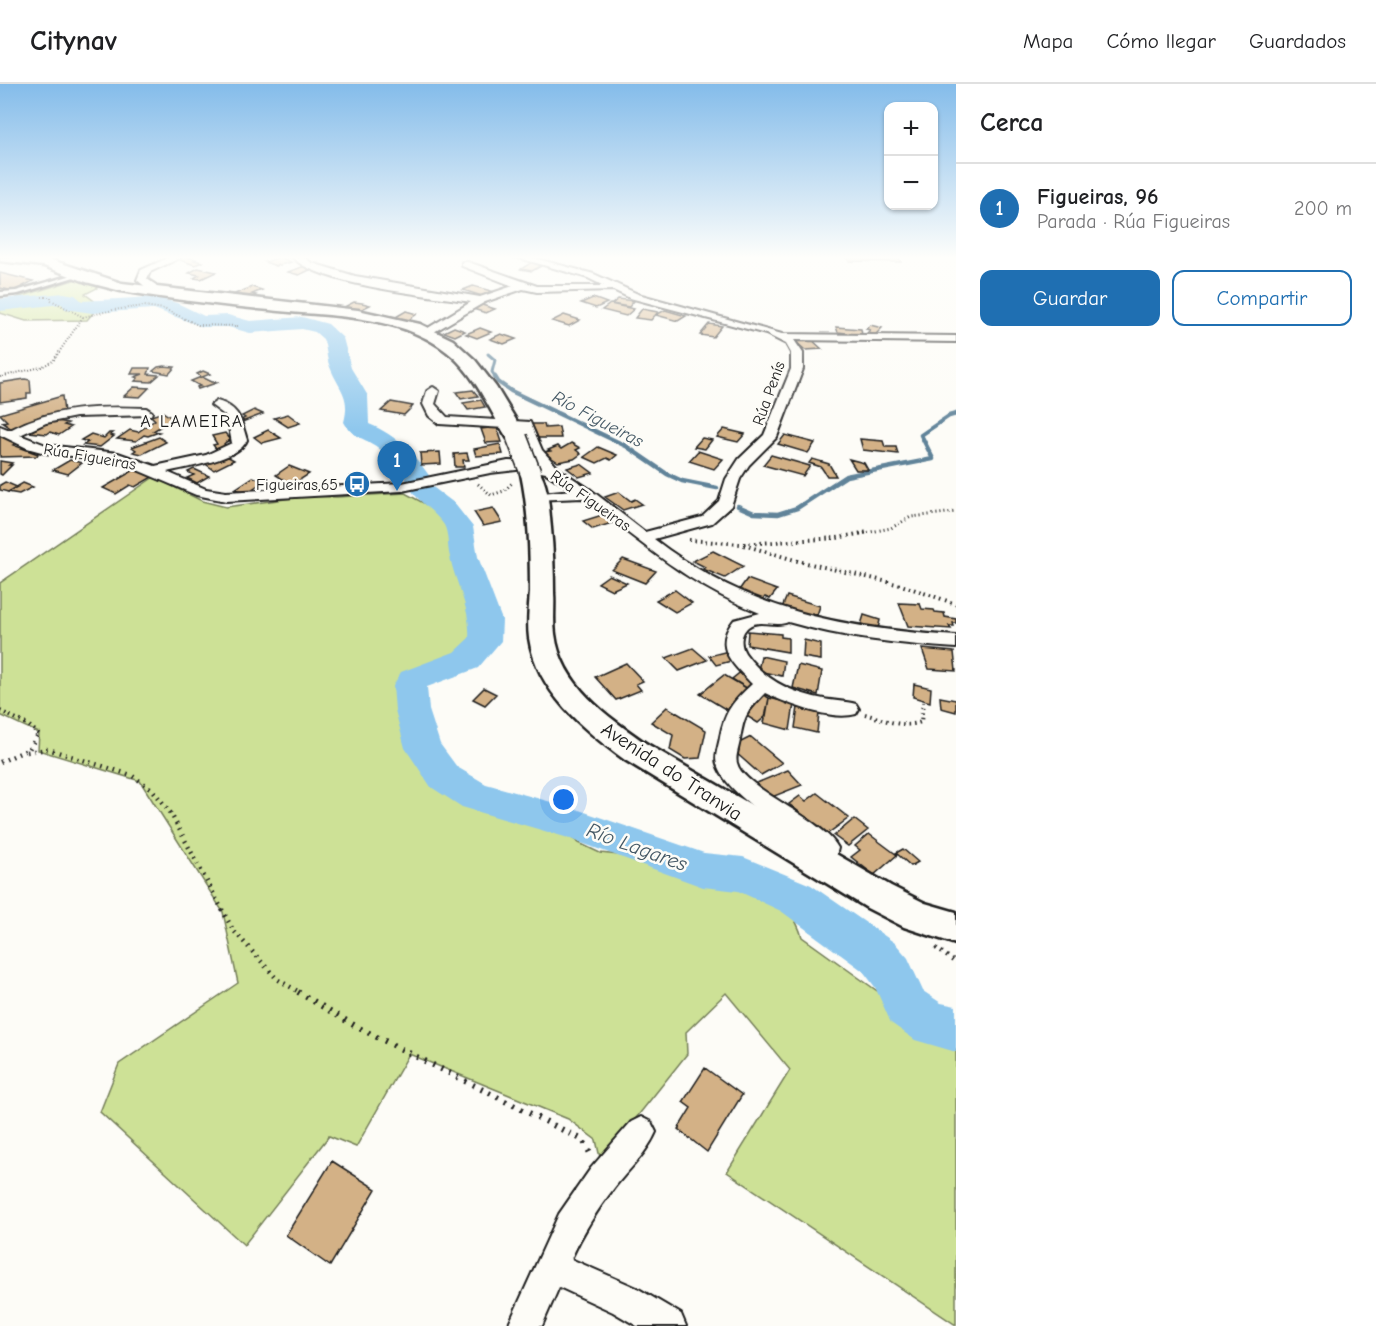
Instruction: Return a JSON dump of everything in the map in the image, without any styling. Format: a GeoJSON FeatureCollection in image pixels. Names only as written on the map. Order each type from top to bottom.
{"type":"FeatureCollection","features":[{"type":"Feature","properties":{"kind":"main road","name":"Avenida do Tranvia"},"geometry":{"type":"LineString","coordinates":[[352,315],[411,326],[446,343],[462,357],[492,395],[513,431],[534,481],[541,531],[542,641],[552,670],[564,689],[584,712],[626,746],[879,897],[917,916],[956,928]]}},
{"type":"Feature","properties":{"kind":"street"},"geometry":{"type":"LineString","coordinates":[[427,333],[457,315]]}},
{"type":"Feature","properties":{"kind":"street","name":"Rúa Penís"},"geometry":{"type":"LineString","coordinates":[[703,315],[783,337],[956,339]]}},
{"type":"Feature","properties":{"kind":"street","name":"Rúa Penís"},"geometry":{"type":"LineString","coordinates":[[647,536],[707,520],[726,502],[733,479],[744,462],[770,437],[797,369],[797,353],[783,337]]}},
{"type":"Feature","properties":{"kind":"street"},"geometry":{"type":"LineString","coordinates":[[433,392],[429,404],[434,413],[444,421],[513,431]]}},
{"type":"Feature","properties":{"kind":"street"},"geometry":{"type":"LineString","coordinates":[[157,470],[210,458],[238,445],[240,440],[233,415],[217,405]]}},
{"type":"Feature","properties":{"kind":"street"},"geometry":{"type":"LineString","coordinates":[[5,433],[58,416],[121,410],[146,412]]}},
{"type":"Feature","properties":{"kind":"street","name":"Rúa Figueiras"},"geometry":{"type":"LineString","coordinates":[[5,433],[50,450],[117,457],[140,463],[212,495],[237,497],[321,490],[403,488],[467,473],[532,466],[534,481],[585,493],[647,536],[674,562],[719,589],[788,615],[862,634],[956,642]]}},
{"type":"Feature","properties":{"kind":"street"},"geometry":{"type":"LineString","coordinates":[[534,481],[585,493]]}},
{"type":"Feature","properties":{"kind":"street"},"geometry":{"type":"LineString","coordinates":[[788,615],[784,619],[747,620],[740,624],[734,633],[732,645],[736,653],[763,684],[779,693],[826,707],[849,710]]}},
{"type":"Feature","properties":{"kind":"street"},"geometry":{"type":"LineString","coordinates":[[763,684],[734,716],[726,762],[733,777],[772,808],[821,840],[827,848],[824,865]]}},
{"type":"Feature","properties":{"kind":"street"},"geometry":{"type":"LineString","coordinates":[[525,1326],[570,1225],[602,1179],[641,1132]]}},
{"type":"Feature","properties":{"kind":"street"},"geometry":{"type":"LineString","coordinates":[[551,1266],[625,1300],[669,1326]]}},
{"type":"Feature","properties":{"kind":"path"},"geometry":{"type":"LineString","coordinates":[[79,315],[83,317]]}},
{"type":"Feature","properties":{"kind":"path"},"geometry":{"type":"LineString","coordinates":[[0,377],[41,367],[53,361],[83,317],[90,315]]}},
{"type":"Feature","properties":{"kind":"path"},"geometry":{"type":"LineString","coordinates":[[174,315],[187,322],[200,325],[239,326]]}},
{"type":"Feature","properties":{"kind":"path"},"geometry":{"type":"LineString","coordinates":[[467,473],[470,479],[491,495],[534,481]]}},
{"type":"Feature","properties":{"kind":"path"},"geometry":{"type":"LineString","coordinates":[[647,536],[661,540],[740,544],[837,538],[891,528],[911,517],[956,512]]}},
{"type":"Feature","properties":{"kind":"path"},"geometry":{"type":"LineString","coordinates":[[740,544],[798,561],[880,579],[956,603]]}},
{"type":"Feature","properties":{"kind":"path"},"geometry":{"type":"LineString","coordinates":[[849,710],[913,725],[921,722],[923,702]]}},
{"type":"Feature","properties":{"kind":"path"},"geometry":{"type":"LineString","coordinates":[[0,711],[27,724],[39,733],[37,742],[27,752]]}},
{"type":"Feature","properties":{"kind":"path"},"geometry":{"type":"LineString","coordinates":[[0,762],[27,752],[48,749],[131,775],[152,789],[170,812],[233,930],[277,979],[357,1027],[583,1140],[602,1179]]}},
{"type":"Feature","properties":{"kind":"green space"},"geometry":{"type":"Polygon","coordinates":[[[6,315],[91,315],[87,320],[26,321],[6,315]]]}},
{"type":"Feature","properties":{"kind":"green space"},"geometry":{"type":"Polygon","coordinates":[[[154,477],[202,501],[226,507],[307,496],[337,497],[405,493],[431,507],[450,527],[454,559],[470,606],[473,632],[470,644],[461,655],[445,664],[408,675],[398,682],[405,699],[414,743],[433,778],[444,791],[458,801],[487,810],[517,814],[531,825],[559,829],[579,843],[600,853],[619,855],[715,885],[744,886],[769,894],[789,911],[802,937],[894,1003],[912,1026],[947,1047],[956,1049],[956,1325],[727,1172],[790,1070],[726,993],[686,1032],[687,1054],[601,1162],[596,1140],[568,1119],[409,1054],[356,1147],[329,1136],[244,1245],[100,1112],[119,1064],[238,983],[223,912],[140,781],[38,750],[39,733],[0,715],[0,583],[154,477]]]}},
{"type":"Feature","properties":{"kind":"building"},"geometry":{"type":"Polygon","coordinates":[[[399,315],[416,315],[407,321],[394,318],[399,315]]]}},
{"type":"Feature","properties":{"kind":"building"},"geometry":{"type":"Polygon","coordinates":[[[564,315],[580,320],[569,326],[552,321],[564,315]]]}},
{"type":"Feature","properties":{"kind":"building"},"geometry":{"type":"Polygon","coordinates":[[[637,315],[655,315],[651,320],[635,318],[637,315]]]}},
{"type":"Feature","properties":{"kind":"building"},"geometry":{"type":"Polygon","coordinates":[[[656,315],[682,315],[686,316],[678,321],[656,315]]]}},
{"type":"Feature","properties":{"kind":"building"},"geometry":{"type":"Polygon","coordinates":[[[709,324],[722,326],[713,337],[700,335],[709,324]]]}},
{"type":"Feature","properties":{"kind":"building"},"geometry":{"type":"Polygon","coordinates":[[[870,325],[882,328],[875,335],[867,333],[870,330],[866,329],[870,325]]]}},
{"type":"Feature","properties":{"kind":"building"},"geometry":{"type":"Polygon","coordinates":[[[454,327],[465,331],[455,336],[444,332],[454,327]]]}},
{"type":"Feature","properties":{"kind":"building"},"geometry":{"type":"Polygon","coordinates":[[[836,327],[861,329],[862,335],[838,332],[836,327]]]}},
{"type":"Feature","properties":{"kind":"building"},"geometry":{"type":"Polygon","coordinates":[[[480,328],[491,332],[477,338],[466,334],[480,328]]]}},
{"type":"Feature","properties":{"kind":"building"},"geometry":{"type":"Polygon","coordinates":[[[501,334],[516,339],[504,344],[490,339],[501,334]]]}},
{"type":"Feature","properties":{"kind":"building"},"geometry":{"type":"Polygon","coordinates":[[[811,339],[822,349],[805,350],[794,340],[811,339]]]}},
{"type":"Feature","properties":{"kind":"building"},"geometry":{"type":"Polygon","coordinates":[[[158,367],[175,367],[169,374],[153,371],[158,367]]]}},
{"type":"Feature","properties":{"kind":"building"},"geometry":{"type":"Polygon","coordinates":[[[134,368],[150,368],[148,374],[159,375],[151,382],[135,381],[138,378],[135,377],[143,374],[131,374],[134,368]]]}},
{"type":"Feature","properties":{"kind":"building"},"geometry":{"type":"Polygon","coordinates":[[[203,371],[210,374],[202,377],[212,382],[219,382],[198,389],[197,387],[200,386],[191,381],[201,377],[197,374],[203,371]]]}},
{"type":"Feature","properties":{"kind":"building"},"geometry":{"type":"Polygon","coordinates":[[[30,380],[31,393],[27,393],[27,398],[0,402],[0,383],[30,380]]]}},
{"type":"Feature","properties":{"kind":"building"},"geometry":{"type":"Polygon","coordinates":[[[134,387],[149,388],[140,397],[124,396],[134,387]]]}},
{"type":"Feature","properties":{"kind":"building"},"geometry":{"type":"Polygon","coordinates":[[[473,390],[478,396],[461,399],[456,392],[473,390]]]}},
{"type":"Feature","properties":{"kind":"building"},"geometry":{"type":"Polygon","coordinates":[[[62,396],[64,412],[43,415],[12,429],[2,422],[7,421],[0,414],[62,396]]]}},
{"type":"Feature","properties":{"kind":"building"},"geometry":{"type":"Polygon","coordinates":[[[481,400],[485,407],[468,410],[463,403],[481,400]]]}},
{"type":"Feature","properties":{"kind":"building"},"geometry":{"type":"Polygon","coordinates":[[[391,402],[413,406],[404,415],[381,411],[391,402]]]}},
{"type":"Feature","properties":{"kind":"building"},"geometry":{"type":"Polygon","coordinates":[[[254,410],[263,414],[242,422],[244,421],[241,420],[245,418],[242,416],[254,410]]]}},
{"type":"Feature","properties":{"kind":"building"},"geometry":{"type":"Polygon","coordinates":[[[163,412],[173,419],[153,431],[159,432],[144,435],[136,441],[117,439],[130,430],[138,432],[155,420],[151,416],[163,412]]]}},
{"type":"Feature","properties":{"kind":"building"},"geometry":{"type":"Polygon","coordinates":[[[288,414],[300,423],[288,427],[274,418],[288,414]]]}},
{"type":"Feature","properties":{"kind":"building"},"geometry":{"type":"Polygon","coordinates":[[[52,420],[68,423],[64,425],[71,427],[59,435],[50,432],[47,434],[29,432],[52,420]]]}},
{"type":"Feature","properties":{"kind":"building"},"geometry":{"type":"Polygon","coordinates":[[[530,424],[544,424],[545,428],[559,427],[561,438],[530,438],[530,424]]]}},
{"type":"Feature","properties":{"kind":"building"},"geometry":{"type":"Polygon","coordinates":[[[497,427],[502,442],[486,443],[481,429],[497,427]]]}},
{"type":"Feature","properties":{"kind":"building"},"geometry":{"type":"Polygon","coordinates":[[[724,429],[745,434],[738,442],[717,437],[724,429]]]}},
{"type":"Feature","properties":{"kind":"building"},"geometry":{"type":"Polygon","coordinates":[[[268,430],[281,438],[262,443],[254,437],[268,430]]]}},
{"type":"Feature","properties":{"kind":"building"},"geometry":{"type":"Polygon","coordinates":[[[109,433],[113,433],[110,435],[114,436],[100,447],[83,445],[88,442],[81,440],[91,434],[104,438],[109,433]]]}},
{"type":"Feature","properties":{"kind":"building"},"geometry":{"type":"Polygon","coordinates":[[[225,433],[231,440],[224,444],[226,446],[216,449],[213,445],[217,444],[212,436],[225,433]]]}},
{"type":"Feature","properties":{"kind":"building"},"geometry":{"type":"Polygon","coordinates":[[[0,435],[17,443],[13,445],[38,454],[37,456],[0,457],[0,435]]]}},
{"type":"Feature","properties":{"kind":"building"},"geometry":{"type":"Polygon","coordinates":[[[785,435],[815,443],[808,453],[778,444],[785,435]]]}},
{"type":"Feature","properties":{"kind":"building"},"geometry":{"type":"Polygon","coordinates":[[[159,437],[166,442],[142,454],[133,452],[136,450],[132,447],[159,437]]]}},
{"type":"Feature","properties":{"kind":"building"},"geometry":{"type":"Polygon","coordinates":[[[702,438],[712,440],[705,449],[694,447],[702,438]]]}},
{"type":"Feature","properties":{"kind":"building"},"geometry":{"type":"Polygon","coordinates":[[[860,439],[883,441],[885,447],[896,447],[898,454],[863,450],[860,439]]]}},
{"type":"Feature","properties":{"kind":"building"},"geometry":{"type":"Polygon","coordinates":[[[571,443],[580,448],[576,450],[581,454],[574,459],[558,462],[543,452],[558,446],[561,449],[571,443]]]}},
{"type":"Feature","properties":{"kind":"building"},"geometry":{"type":"Polygon","coordinates":[[[500,444],[503,454],[476,456],[474,449],[500,444]]]}},
{"type":"Feature","properties":{"kind":"building"},"geometry":{"type":"Polygon","coordinates":[[[598,447],[617,455],[611,460],[607,458],[597,463],[584,457],[598,447]]]}},
{"type":"Feature","properties":{"kind":"building"},"geometry":{"type":"Polygon","coordinates":[[[698,451],[723,459],[714,469],[689,461],[698,451]]]}},
{"type":"Feature","properties":{"kind":"building"},"geometry":{"type":"Polygon","coordinates":[[[440,452],[441,464],[421,465],[420,453],[440,452]]]}},
{"type":"Feature","properties":{"kind":"building"},"geometry":{"type":"Polygon","coordinates":[[[467,453],[469,460],[463,460],[464,467],[455,467],[454,454],[467,453]]]}},
{"type":"Feature","properties":{"kind":"building"},"geometry":{"type":"Polygon","coordinates":[[[223,454],[234,460],[214,470],[204,463],[223,454]]]}},
{"type":"Feature","properties":{"kind":"building"},"geometry":{"type":"Polygon","coordinates":[[[771,455],[810,466],[803,476],[763,465],[771,455]]]}},
{"type":"Feature","properties":{"kind":"building"},"geometry":{"type":"Polygon","coordinates":[[[812,459],[829,464],[836,476],[827,476],[821,467],[809,463],[812,459]]]}},
{"type":"Feature","properties":{"kind":"building"},"geometry":{"type":"Polygon","coordinates":[[[849,459],[864,463],[868,470],[856,470],[849,459]]]}},
{"type":"Feature","properties":{"kind":"building"},"geometry":{"type":"Polygon","coordinates":[[[70,460],[82,463],[68,474],[53,470],[70,460]]]}},
{"type":"Feature","properties":{"kind":"building"},"geometry":{"type":"Polygon","coordinates":[[[0,461],[12,463],[2,475],[0,474],[0,461]]]}},
{"type":"Feature","properties":{"kind":"building"},"geometry":{"type":"Polygon","coordinates":[[[581,464],[593,473],[579,477],[567,468],[581,464]]]}},
{"type":"Feature","properties":{"kind":"building"},"geometry":{"type":"Polygon","coordinates":[[[289,466],[309,474],[295,483],[290,481],[283,484],[286,481],[276,475],[289,466]]]}},
{"type":"Feature","properties":{"kind":"building"},"geometry":{"type":"Polygon","coordinates":[[[136,469],[154,476],[135,487],[130,485],[116,494],[103,488],[136,469]]]}},
{"type":"Feature","properties":{"kind":"building"},"geometry":{"type":"Polygon","coordinates":[[[194,469],[209,476],[197,483],[187,478],[194,475],[188,472],[194,469]]]}},
{"type":"Feature","properties":{"kind":"building"},"geometry":{"type":"Polygon","coordinates":[[[253,477],[264,481],[248,492],[235,489],[253,477]]]}},
{"type":"Feature","properties":{"kind":"building"},"geometry":{"type":"Polygon","coordinates":[[[5,482],[17,487],[8,492],[0,490],[0,485],[5,482]]]}},
{"type":"Feature","properties":{"kind":"building"},"geometry":{"type":"Polygon","coordinates":[[[23,483],[33,487],[19,494],[8,492],[23,483]]]}},
{"type":"Feature","properties":{"kind":"building"},"geometry":{"type":"Polygon","coordinates":[[[619,492],[631,501],[635,499],[642,504],[623,510],[605,497],[619,492]]]}},
{"type":"Feature","properties":{"kind":"building"},"geometry":{"type":"Polygon","coordinates":[[[493,508],[502,522],[483,526],[474,512],[493,508]]]}},
{"type":"Feature","properties":{"kind":"building"},"geometry":{"type":"Polygon","coordinates":[[[602,515],[612,523],[593,529],[583,521],[602,515]]]}},
{"type":"Feature","properties":{"kind":"building"},"geometry":{"type":"Polygon","coordinates":[[[713,551],[743,566],[725,578],[703,569],[705,567],[693,561],[713,551]]]}},
{"type":"Feature","properties":{"kind":"building"},"geometry":{"type":"Polygon","coordinates":[[[623,559],[656,571],[645,583],[612,570],[623,559]]]}},
{"type":"Feature","properties":{"kind":"building"},"geometry":{"type":"Polygon","coordinates":[[[609,575],[627,583],[612,590],[598,583],[609,575]]]}},
{"type":"Feature","properties":{"kind":"building"},"geometry":{"type":"Polygon","coordinates":[[[747,579],[777,590],[770,599],[765,597],[761,602],[737,593],[747,579]]]}},
{"type":"Feature","properties":{"kind":"building"},"geometry":{"type":"Polygon","coordinates":[[[675,590],[692,603],[675,612],[656,600],[675,590]]]}},
{"type":"Feature","properties":{"kind":"building"},"geometry":{"type":"Polygon","coordinates":[[[787,596],[820,606],[817,615],[812,613],[811,619],[781,610],[787,596]]]}},
{"type":"Feature","properties":{"kind":"building"},"geometry":{"type":"Polygon","coordinates":[[[899,603],[920,604],[922,609],[934,610],[944,613],[945,617],[956,619],[956,623],[953,623],[954,626],[949,626],[951,629],[908,626],[899,603]]]}},
{"type":"Feature","properties":{"kind":"building"},"geometry":{"type":"Polygon","coordinates":[[[864,615],[880,620],[877,633],[860,628],[864,615]]]}},
{"type":"Feature","properties":{"kind":"building"},"geometry":{"type":"Polygon","coordinates":[[[748,631],[781,634],[781,637],[788,638],[788,652],[747,645],[748,631]]]}},
{"type":"Feature","properties":{"kind":"building"},"geometry":{"type":"Polygon","coordinates":[[[804,640],[821,644],[821,660],[803,657],[804,640]]]}},
{"type":"Feature","properties":{"kind":"building"},"geometry":{"type":"Polygon","coordinates":[[[693,648],[707,660],[679,671],[666,658],[693,648]]]}},
{"type":"Feature","properties":{"kind":"building"},"geometry":{"type":"Polygon","coordinates":[[[922,649],[954,652],[956,671],[929,669],[922,649]]]}},
{"type":"Feature","properties":{"kind":"building"},"geometry":{"type":"Polygon","coordinates":[[[728,651],[735,660],[716,665],[709,656],[728,651]]]}},
{"type":"Feature","properties":{"kind":"building"},"geometry":{"type":"Polygon","coordinates":[[[761,656],[784,661],[782,676],[758,671],[761,656]]]}},
{"type":"Feature","properties":{"kind":"building"},"geometry":{"type":"Polygon","coordinates":[[[626,663],[643,681],[636,684],[641,690],[616,700],[595,677],[626,663]]]}},
{"type":"Feature","properties":{"kind":"building"},"geometry":{"type":"Polygon","coordinates":[[[798,665],[822,671],[818,695],[793,688],[798,665]]]}},
{"type":"Feature","properties":{"kind":"building"},"geometry":{"type":"Polygon","coordinates":[[[743,670],[756,686],[750,690],[732,679],[743,670]]]}},
{"type":"Feature","properties":{"kind":"building"},"geometry":{"type":"Polygon","coordinates":[[[724,675],[750,690],[727,710],[700,694],[724,675]]]}},
{"type":"Feature","properties":{"kind":"building"},"geometry":{"type":"Polygon","coordinates":[[[914,684],[931,688],[930,702],[913,697],[914,684]]]}},
{"type":"Feature","properties":{"kind":"building"},"geometry":{"type":"Polygon","coordinates":[[[484,688],[496,694],[485,705],[473,699],[484,688]]]}},
{"type":"Feature","properties":{"kind":"building"},"geometry":{"type":"Polygon","coordinates":[[[761,693],[769,698],[766,716],[758,723],[742,713],[761,693]]]}},
{"type":"Feature","properties":{"kind":"building"},"geometry":{"type":"Polygon","coordinates":[[[940,697],[956,700],[956,712],[941,708],[940,697]]]}},
{"type":"Feature","properties":{"kind":"building"},"geometry":{"type":"Polygon","coordinates":[[[769,698],[794,704],[790,730],[764,723],[769,698]]]}},
{"type":"Feature","properties":{"kind":"building"},"geometry":{"type":"Polygon","coordinates":[[[667,707],[706,730],[700,758],[685,759],[670,750],[673,735],[651,722],[667,707]]]}},
{"type":"Feature","properties":{"kind":"building"},"geometry":{"type":"Polygon","coordinates":[[[798,707],[819,712],[817,733],[795,728],[798,707]]]}},
{"type":"Feature","properties":{"kind":"building"},"geometry":{"type":"Polygon","coordinates":[[[751,737],[782,763],[761,775],[735,752],[739,750],[735,745],[751,737]]]}},
{"type":"Feature","properties":{"kind":"building"},"geometry":{"type":"Polygon","coordinates":[[[788,770],[802,785],[767,799],[752,785],[788,770]]]}},
{"type":"Feature","properties":{"kind":"building"},"geometry":{"type":"Polygon","coordinates":[[[817,793],[849,818],[827,834],[789,804],[800,796],[806,801],[817,793]]]}},
{"type":"Feature","properties":{"kind":"building"},"geometry":{"type":"Polygon","coordinates":[[[854,819],[868,830],[848,846],[834,836],[854,819]]]}},
{"type":"Feature","properties":{"kind":"building"},"geometry":{"type":"Polygon","coordinates":[[[869,834],[897,855],[874,875],[851,857],[860,850],[855,846],[869,834]]]}},
{"type":"Feature","properties":{"kind":"building"},"geometry":{"type":"Polygon","coordinates":[[[903,849],[918,862],[911,866],[896,853],[903,849]]]}},
{"type":"Feature","properties":{"kind":"building"},"geometry":{"type":"Polygon","coordinates":[[[705,1068],[742,1095],[707,1152],[678,1129],[691,1108],[683,1102],[705,1068]]]}},
{"type":"Feature","properties":{"kind":"building"},"geometry":{"type":"Polygon","coordinates":[[[332,1161],[376,1189],[330,1266],[286,1235],[332,1161]]]}},
{"type":"Feature","properties":{"kind":"waterway","name":"Río Lagares"},"geometry":{"type":"LineString","coordinates":[[187,315],[203,321],[228,321],[250,327],[302,323],[322,328],[333,338],[341,368],[357,396],[359,407],[356,422],[360,429],[381,438],[395,449],[420,481]]}},
{"type":"Feature","properties":{"kind":"waterway","name":"Río Figueiras"},"geometry":{"type":"LineString","coordinates":[[488,354],[495,360],[492,372],[496,378]]}},
{"type":"Feature","properties":{"kind":"waterway","name":"Río Figueiras"},"geometry":{"type":"LineString","coordinates":[[495,377],[511,391],[626,446],[667,474],[682,481],[717,488]]}},
{"type":"Feature","properties":{"kind":"waterway","name":"Río Figueiras"},"geometry":{"type":"LineString","coordinates":[[738,506],[754,513],[778,514],[797,508],[846,476],[933,459],[921,435],[949,416],[956,414]]}},
{"type":"Feature","properties":{"kind":"waterway","name":"Río Lagares"},"geometry":{"type":"LineString","coordinates":[[425,491],[445,509],[459,527],[464,557],[486,620],[485,641],[466,660],[413,680],[410,686],[412,710],[423,748],[444,777],[475,796],[573,824],[703,870],[743,874],[796,898],[879,957],[892,973],[907,1007],[932,1024],[956,1029]]}},
{"type":"Feature","properties":{"kind":"place","name":"Figueiras,65"},"geometry":{"type":"Point","coordinates":[357,484]}},
{"type":"Feature","properties":{"kind":"place","name":"Figueiras, 96"},"geometry":{"type":"Point","coordinates":[397,491]}},
{"type":"Feature","properties":{"kind":"district","name":"A LAMEIRA"},"geometry":{"type":"Point","coordinates":[192,421]}}]}
